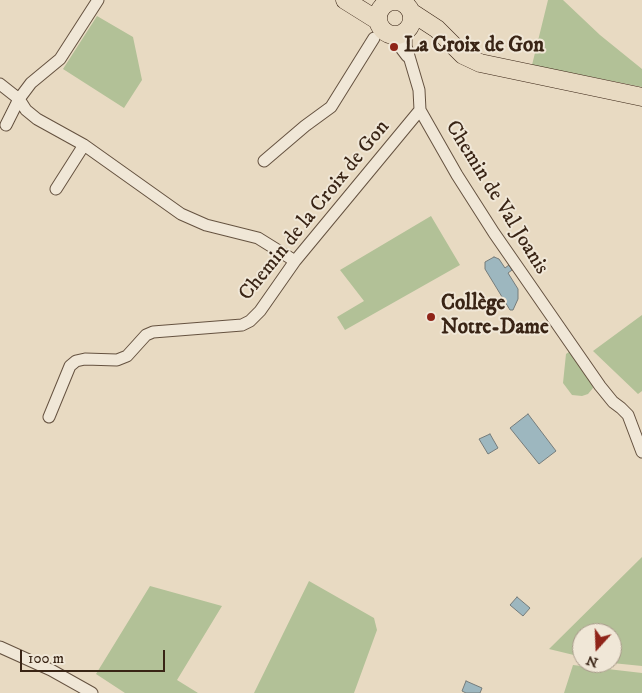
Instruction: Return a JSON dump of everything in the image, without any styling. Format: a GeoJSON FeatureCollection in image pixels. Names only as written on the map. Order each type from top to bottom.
{"type":"FeatureCollection","features":[{"type":"Feature","properties":{"kind":"main road"},"geometry":{"type":"LineString","coordinates":[[345,0],[389,30],[414,29],[442,34]]}},
{"type":"Feature","properties":{"kind":"main road"},"geometry":{"type":"LineString","coordinates":[[389,30],[379,10],[379,1],[398,0],[404,2],[411,12],[432,25],[463,55],[480,63],[642,97]]}},
{"type":"Feature","properties":{"kind":"main road"},"geometry":{"type":"LineString","coordinates":[[389,30],[412,22],[411,12]]}},
{"type":"Feature","properties":{"kind":"street"},"geometry":{"type":"LineString","coordinates":[[6,125],[19,99],[31,83],[60,59],[98,0]]}},
{"type":"Feature","properties":{"kind":"street"},"geometry":{"type":"LineString","coordinates":[[264,162],[305,126],[331,107],[389,30],[410,62],[419,90],[420,110]]}},
{"type":"Feature","properties":{"kind":"street"},"geometry":{"type":"LineString","coordinates":[[0,84],[19,99],[26,110],[37,119],[84,145],[182,214],[206,226],[258,238],[295,261]]}},
{"type":"Feature","properties":{"kind":"street","name":"Chemin de la Croix de Gon"},"geometry":{"type":"LineString","coordinates":[[49,417],[70,366],[76,361],[85,359],[117,360],[127,356],[146,335],[153,332],[242,325],[250,320],[260,311],[295,261],[420,110]]}},
{"type":"Feature","properties":{"kind":"street","name":"Chemin de Val Joanis"},"geometry":{"type":"LineString","coordinates":[[420,110],[457,175],[494,233],[600,386],[628,416],[642,452]]}},
{"type":"Feature","properties":{"kind":"street"},"geometry":{"type":"LineString","coordinates":[[56,189],[84,145]]}},
{"type":"Feature","properties":{"kind":"street"},"geometry":{"type":"LineString","coordinates":[[0,647],[51,670],[92,693]]}},
{"type":"Feature","properties":{"kind":"green space"},"geometry":{"type":"Polygon","coordinates":[[[548,0],[563,0],[600,35],[642,69],[642,87],[532,65],[548,0]]]}},
{"type":"Feature","properties":{"kind":"green space"},"geometry":{"type":"Polygon","coordinates":[[[97,16],[133,37],[142,80],[124,108],[63,69],[97,16]]]}},
{"type":"Feature","properties":{"kind":"green space"},"geometry":{"type":"Polygon","coordinates":[[[431,216],[460,265],[345,330],[337,317],[364,301],[340,270],[431,216]]]}},
{"type":"Feature","properties":{"kind":"green space"},"geometry":{"type":"Polygon","coordinates":[[[642,315],[642,391],[638,394],[593,351],[642,315]]]}},
{"type":"Feature","properties":{"kind":"green space"},"geometry":{"type":"Polygon","coordinates":[[[572,353],[592,382],[593,388],[588,394],[582,396],[572,395],[563,383],[566,354],[572,353]]]}},
{"type":"Feature","properties":{"kind":"green space"},"geometry":{"type":"Polygon","coordinates":[[[642,557],[642,666],[622,664],[622,623],[575,623],[642,557]]]}},
{"type":"Feature","properties":{"kind":"green space"},"geometry":{"type":"Polygon","coordinates":[[[309,581],[374,618],[377,630],[354,693],[254,693],[309,581]]]}},
{"type":"Feature","properties":{"kind":"green space"},"geometry":{"type":"Polygon","coordinates":[[[150,586],[222,606],[177,680],[198,693],[125,693],[96,674],[150,586]]]}},
{"type":"Feature","properties":{"kind":"green space"},"geometry":{"type":"Polygon","coordinates":[[[572,626],[572,655],[549,649],[572,626]]]}},
{"type":"Feature","properties":{"kind":"green space"},"geometry":{"type":"Polygon","coordinates":[[[572,668],[572,673],[622,673],[622,671],[642,673],[642,693],[564,693],[572,668]]]}},
{"type":"Feature","properties":{"kind":"water"},"geometry":{"type":"Polygon","coordinates":[[[494,257],[499,259],[505,268],[509,265],[512,270],[508,273],[518,289],[518,299],[513,310],[510,310],[485,269],[485,262],[494,257]]]}},
{"type":"Feature","properties":{"kind":"water"},"geometry":{"type":"Polygon","coordinates":[[[528,414],[556,451],[539,464],[510,428],[528,414]]]}},
{"type":"Feature","properties":{"kind":"water"},"geometry":{"type":"Polygon","coordinates":[[[490,434],[498,448],[488,454],[479,439],[490,434]]]}},
{"type":"Feature","properties":{"kind":"water"},"geometry":{"type":"Polygon","coordinates":[[[517,597],[530,608],[523,616],[510,605],[517,597]]]}},
{"type":"Feature","properties":{"kind":"water"},"geometry":{"type":"Polygon","coordinates":[[[466,681],[482,688],[480,693],[466,693],[462,691],[466,681]]]}},
{"type":"Feature","properties":{"kind":"place","name":"La Croix de Gon"},"geometry":{"type":"Point","coordinates":[394,47]}},
{"type":"Feature","properties":{"kind":"place","name":"Collège Notre-Dame"},"geometry":{"type":"Point","coordinates":[431,317]}}]}
